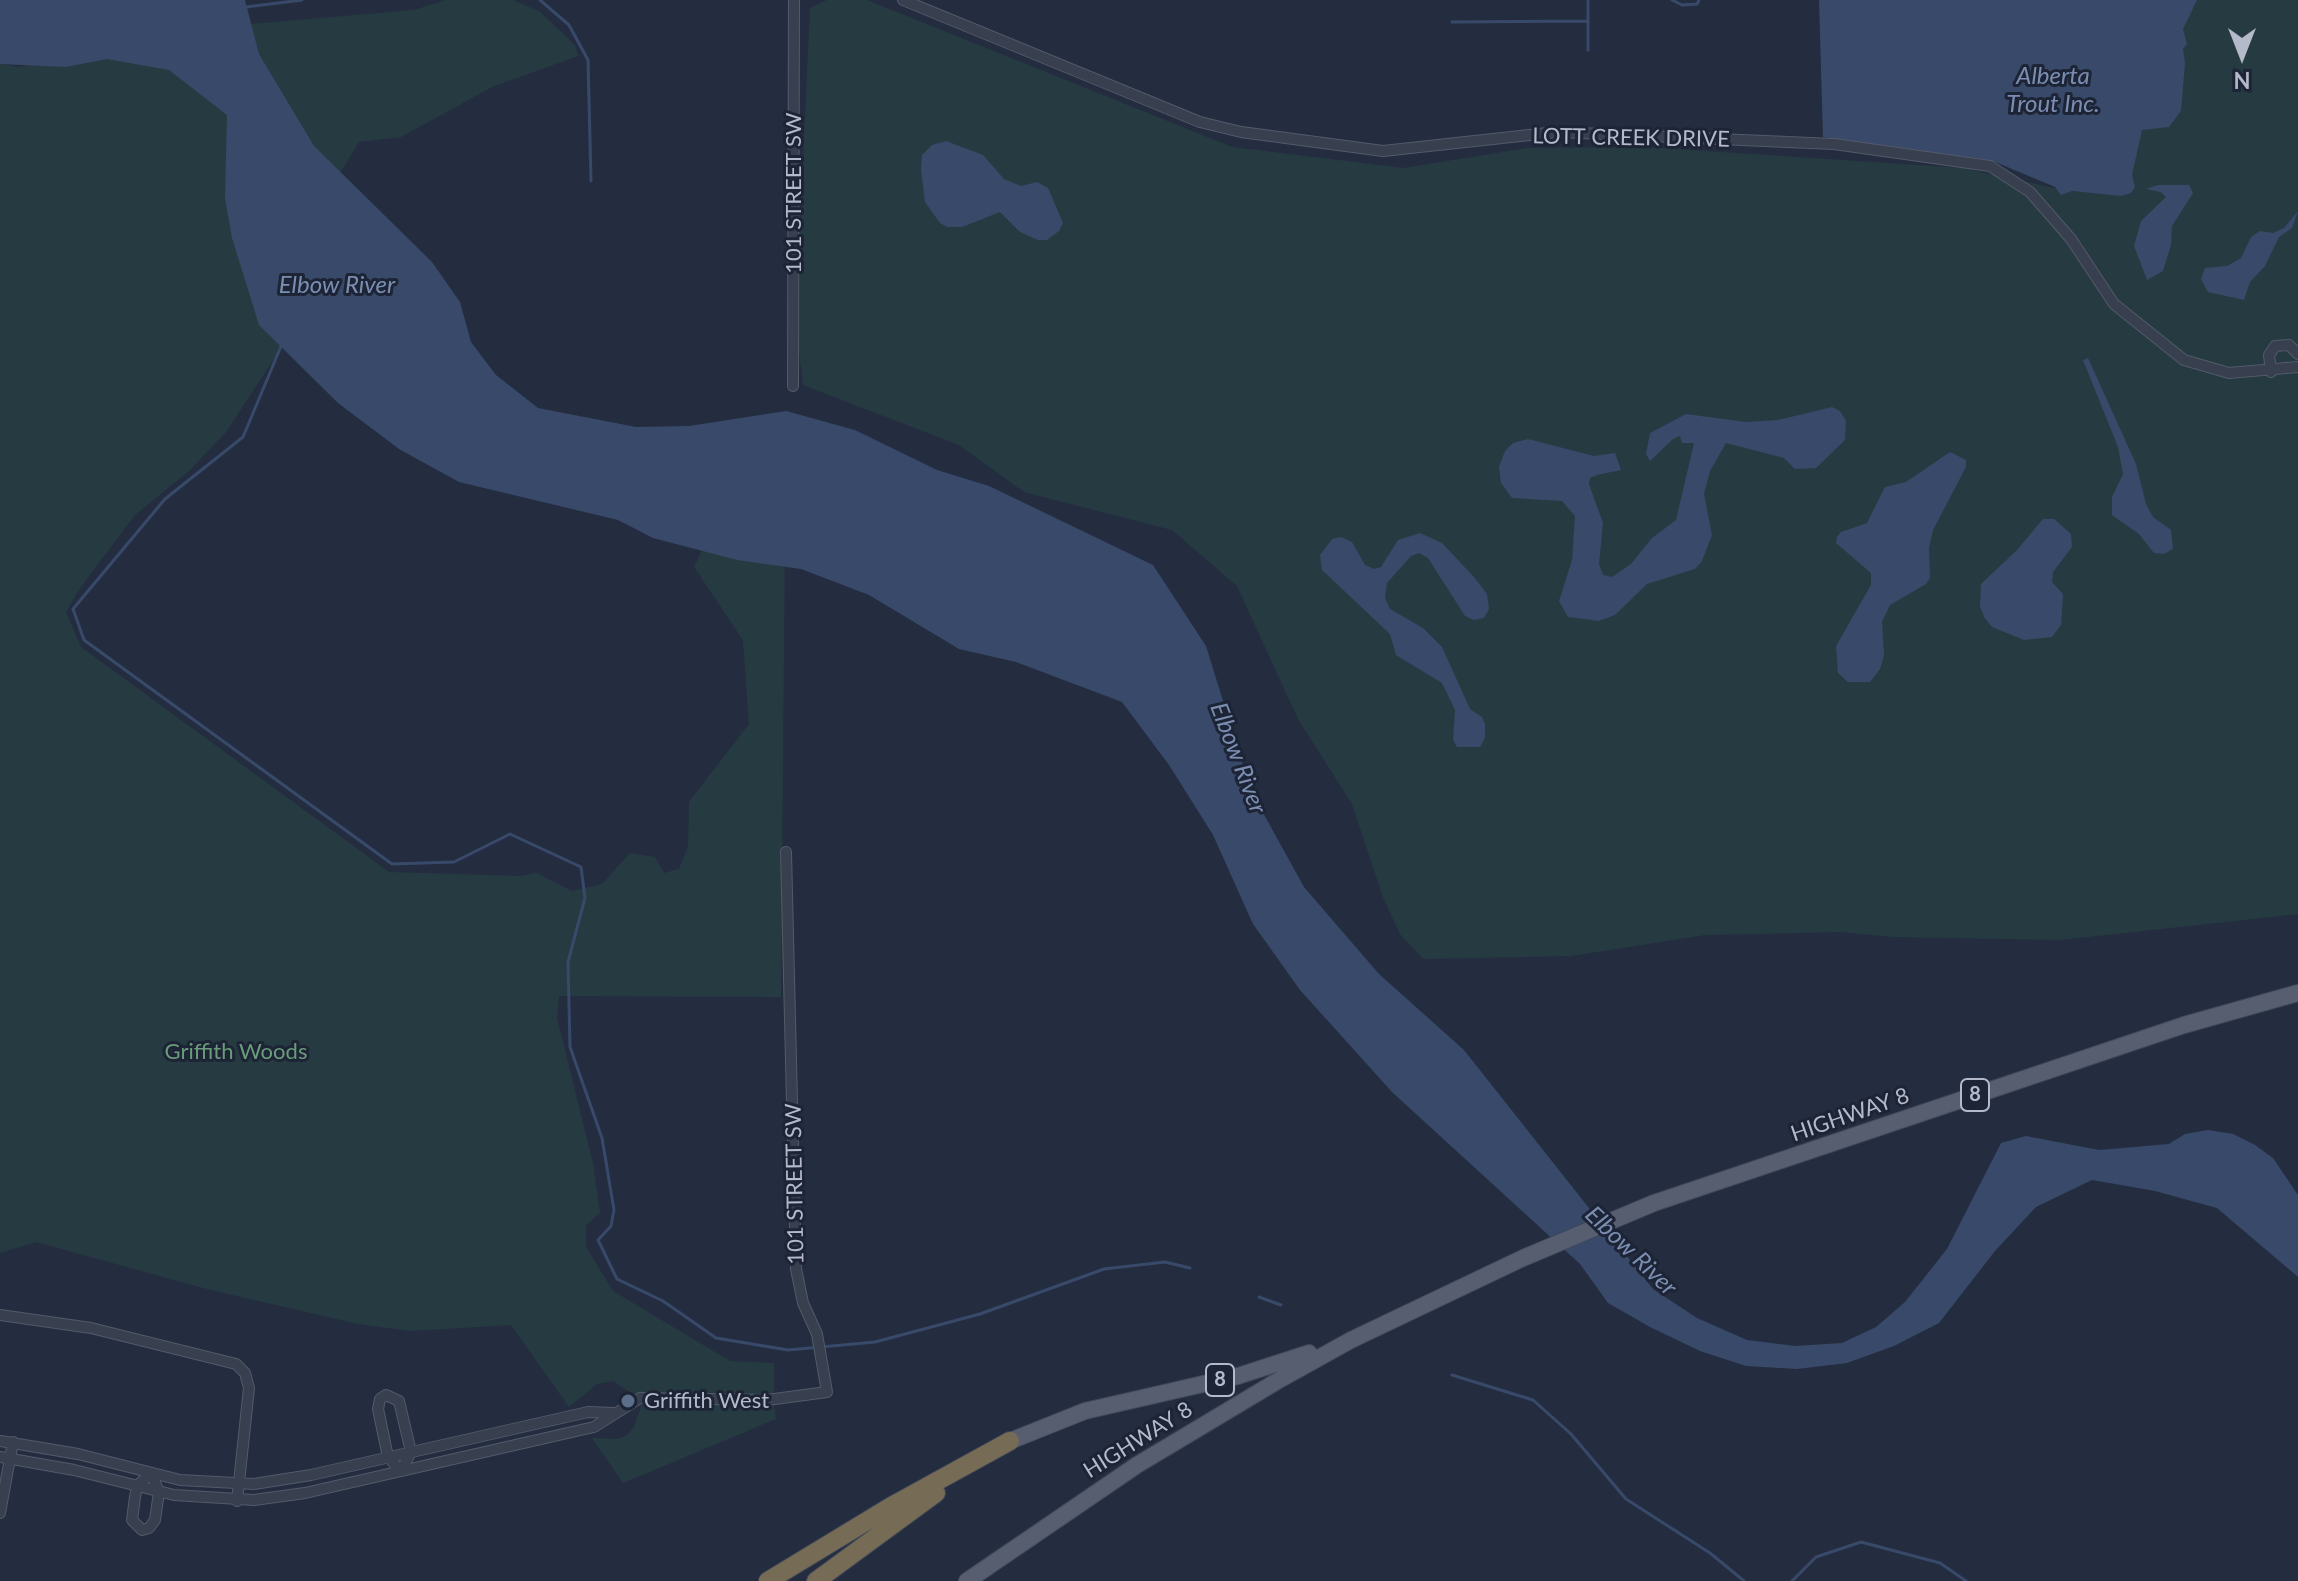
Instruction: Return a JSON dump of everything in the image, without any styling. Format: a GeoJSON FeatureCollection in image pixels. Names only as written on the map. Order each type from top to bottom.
{"type":"FeatureCollection","features":[{"type":"Feature","properties":{"kind":"highway"},"geometry":{"type":"LineString","coordinates":[[768,1581],[890,1507],[1010,1441]]}},
{"type":"Feature","properties":{"kind":"highway"},"geometry":{"type":"LineString","coordinates":[[816,1581],[1010,1441]]}},
{"type":"Feature","properties":{"kind":"main road","name":"HIGHWAY 8"},"geometry":{"type":"LineString","coordinates":[[967,1581],[1137,1465],[1314,1360],[1523,1258],[1654,1203],[2184,1025],[2298,993]]}},
{"type":"Feature","properties":{"kind":"main road","name":"HIGHWAY 8"},"geometry":{"type":"LineString","coordinates":[[1010,1441],[1085,1411],[1291,1360],[1425,1304]]}},
{"type":"Feature","properties":{"kind":"street","name":"101 STREET SW"},"geometry":{"type":"LineString","coordinates":[[793,386],[794,0]]}},
{"type":"Feature","properties":{"kind":"street","name":"LOTT CREEK DRIVE"},"geometry":{"type":"LineString","coordinates":[[903,0],[1200,122],[1241,132],[1383,151],[1557,132],[1819,143],[1990,166],[2030,192],[2071,239],[2114,304],[2159,343],[2198,367],[2229,373],[2271,372],[2298,367]]}},
{"type":"Feature","properties":{"kind":"street"},"geometry":{"type":"LineString","coordinates":[[2271,372],[2269,355],[2275,346],[2289,345],[2298,354]]}},
{"type":"Feature","properties":{"kind":"street","name":"101 STREET SW"},"geometry":{"type":"LineString","coordinates":[[614,1413],[640,1398],[767,1400],[827,1392],[818,1340],[803,1303],[796,1269],[786,852]]}},
{"type":"Feature","properties":{"kind":"street"},"geometry":{"type":"LineString","coordinates":[[0,1315],[91,1328],[236,1364],[245,1373],[249,1388],[237,1501]]}},
{"type":"Feature","properties":{"kind":"street"},"geometry":{"type":"LineString","coordinates":[[386,1395],[399,1401],[411,1452],[401,1471],[388,1457],[377,1406],[386,1395]]}},
{"type":"Feature","properties":{"kind":"street"},"geometry":{"type":"LineString","coordinates":[[0,1441],[68,1452],[201,1483],[238,1485],[275,1482],[588,1412],[614,1413]]}},
{"type":"Feature","properties":{"kind":"street"},"geometry":{"type":"LineString","coordinates":[[5,1458],[159,1492],[237,1501],[286,1497],[594,1427],[614,1413]]}},
{"type":"Feature","properties":{"kind":"street"},"geometry":{"type":"LineString","coordinates":[[0,1513],[5,1458],[13,1442]]}},
{"type":"Feature","properties":{"kind":"street"},"geometry":{"type":"LineString","coordinates":[[151,1473],[159,1492],[154,1524],[142,1530],[132,1520],[137,1486],[151,1473]]}},
{"type":"Feature","properties":{"kind":"green space","name":"Griffith Woods"},"geometry":{"type":"Polygon","coordinates":[[[446,0],[513,0],[539,11],[575,45],[578,56],[492,87],[401,137],[359,142],[331,188],[314,298],[226,432],[189,471],[135,515],[80,588],[66,612],[81,647],[389,872],[520,876],[536,873],[572,891],[602,884],[630,853],[655,857],[664,873],[679,869],[688,847],[689,802],[749,724],[743,640],[694,567],[708,538],[785,530],[781,997],[559,996],[557,1018],[593,1163],[600,1213],[586,1225],[586,1247],[613,1291],[730,1361],[774,1363],[774,1396],[633,1394],[613,1381],[597,1384],[569,1407],[511,1325],[410,1331],[358,1324],[207,1289],[36,1242],[0,1253],[0,64],[19,67],[227,26],[414,10],[446,0]]]}},
{"type":"Feature","properties":{"kind":"green space"},"geometry":{"type":"Polygon","coordinates":[[[827,0],[867,0],[1232,147],[1404,168],[1527,148],[1645,147],[1963,168],[2063,190],[2120,196],[2148,91],[2183,0],[2298,0],[2298,914],[2060,940],[1893,937],[1841,932],[1705,935],[1571,956],[1423,959],[1400,934],[1383,897],[1352,804],[1298,719],[1237,586],[1172,530],[1024,492],[959,445],[803,385],[799,351],[800,227],[810,8],[827,0]]]}},
{"type":"Feature","properties":{"kind":"green space"},"geometry":{"type":"Polygon","coordinates":[[[642,1404],[774,1406],[776,1419],[623,1483],[592,1438],[617,1439],[626,1436],[634,1427],[642,1404]]]}},
{"type":"Feature","properties":{"kind":"water","name":"Elbow River"},"geometry":{"type":"Polygon","coordinates":[[[0,0],[245,0],[259,54],[314,146],[432,262],[460,302],[471,342],[496,375],[538,408],[636,427],[689,426],[786,411],[855,430],[937,470],[989,486],[1153,565],[1206,646],[1251,791],[1304,887],[1379,974],[1464,1050],[1653,1289],[1697,1318],[1747,1340],[1795,1346],[1842,1343],[1876,1327],[1905,1302],[1947,1249],[2001,1143],[2026,1136],[2099,1150],[2169,1144],[2185,1134],[2208,1130],[2233,1134],[2255,1145],[2273,1158],[2298,1195],[2298,1277],[2217,1208],[2155,1191],[2092,1180],[2036,1207],[1995,1251],[1939,1323],[1894,1346],[1847,1363],[1797,1369],[1746,1366],[1700,1351],[1650,1327],[1608,1303],[1580,1264],[1392,1092],[1300,990],[1253,924],[1213,835],[1169,765],[1122,702],[1016,662],[959,649],[869,595],[801,569],[737,560],[653,538],[618,520],[459,482],[399,449],[338,403],[259,325],[232,238],[225,198],[227,115],[169,70],[107,59],[66,67],[0,64],[0,0]]]}},
{"type":"Feature","properties":{"kind":"water","name":"Alberta Trout Inc."},"geometry":{"type":"Polygon","coordinates":[[[1819,0],[2197,0],[2183,29],[2187,44],[2183,49],[2185,63],[2181,111],[2169,127],[2142,130],[2132,175],[2135,187],[2131,193],[2120,196],[2072,191],[2061,195],[2055,187],[1993,161],[1823,137],[1819,0]]]}},
{"type":"Feature","properties":{"kind":"water"},"geometry":{"type":"Polygon","coordinates":[[[946,141],[983,155],[1004,179],[1021,186],[1037,182],[1048,188],[1063,223],[1059,231],[1047,240],[1038,240],[1020,232],[1000,212],[962,227],[947,227],[940,223],[925,202],[922,155],[932,145],[946,141]]]}},
{"type":"Feature","properties":{"kind":"water"},"geometry":{"type":"Polygon","coordinates":[[[2158,185],[2189,185],[2193,193],[2172,226],[2171,245],[2163,271],[2147,280],[2134,246],[2141,221],[2166,197],[2161,192],[2146,189],[2158,185]]]}},
{"type":"Feature","properties":{"kind":"water"},"geometry":{"type":"Polygon","coordinates":[[[2298,211],[2292,228],[2279,237],[2265,266],[2250,282],[2244,300],[2208,292],[2201,279],[2205,268],[2227,266],[2241,258],[2251,237],[2260,231],[2273,233],[2284,228],[2298,211]]]}},
{"type":"Feature","properties":{"kind":"water"},"geometry":{"type":"Polygon","coordinates":[[[2088,358],[2136,464],[2146,504],[2153,517],[2171,530],[2173,549],[2164,554],[2154,553],[2139,534],[2112,515],[2112,497],[2123,474],[2118,447],[2083,360],[2088,358]]]}},
{"type":"Feature","properties":{"kind":"water"},"geometry":{"type":"Polygon","coordinates":[[[1832,407],[1840,411],[1846,421],[1845,440],[1816,468],[1795,469],[1784,458],[1726,443],[1710,471],[1704,494],[1712,535],[1702,561],[1695,569],[1647,584],[1615,615],[1599,621],[1568,617],[1559,601],[1572,560],[1575,516],[1562,501],[1512,498],[1501,483],[1499,467],[1505,451],[1513,443],[1528,439],[1594,456],[1615,453],[1621,470],[1590,478],[1589,484],[1603,523],[1599,564],[1603,575],[1612,577],[1631,564],[1652,538],[1676,520],[1694,443],[1682,443],[1680,436],[1650,461],[1646,454],[1650,433],[1686,414],[1746,422],[1778,420],[1832,407]]]}},
{"type":"Feature","properties":{"kind":"water"},"geometry":{"type":"Polygon","coordinates":[[[1950,452],[1966,460],[1966,467],[1933,530],[1929,548],[1930,578],[1926,584],[1890,605],[1882,622],[1884,656],[1880,669],[1870,682],[1848,682],[1838,673],[1836,646],[1871,585],[1871,573],[1836,543],[1837,537],[1841,532],[1867,523],[1885,487],[1906,482],[1950,452]]]}},
{"type":"Feature","properties":{"kind":"water"},"geometry":{"type":"Polygon","coordinates":[[[2043,519],[2054,519],[2071,534],[2072,547],[2053,572],[2052,582],[2063,594],[2061,625],[2052,637],[2024,640],[1992,627],[1984,617],[1980,606],[1981,584],[2017,550],[2043,519]]]}},
{"type":"Feature","properties":{"kind":"water"},"geometry":{"type":"Polygon","coordinates":[[[1420,533],[1442,543],[1474,577],[1487,594],[1489,609],[1484,618],[1474,620],[1465,616],[1428,558],[1419,553],[1411,556],[1387,583],[1385,598],[1390,609],[1423,628],[1442,647],[1470,709],[1482,717],[1485,724],[1485,738],[1480,747],[1457,747],[1453,740],[1455,710],[1442,683],[1396,655],[1390,634],[1322,570],[1320,555],[1332,539],[1341,537],[1352,542],[1365,565],[1374,569],[1381,567],[1398,540],[1420,533]]]}},
{"type":"Feature","properties":{"kind":"waterway"},"geometry":{"type":"LineString","coordinates":[[246,7],[302,0]]}},
{"type":"Feature","properties":{"kind":"waterway"},"geometry":{"type":"LineString","coordinates":[[540,0],[569,25],[588,60],[591,181]]}},
{"type":"Feature","properties":{"kind":"waterway"},"geometry":{"type":"LineString","coordinates":[[1588,0],[1588,50]]}},
{"type":"Feature","properties":{"kind":"waterway"},"geometry":{"type":"LineString","coordinates":[[1672,0],[1682,5],[1697,4],[1699,0]]}},
{"type":"Feature","properties":{"kind":"waterway"},"geometry":{"type":"LineString","coordinates":[[1452,22],[1588,21]]}},
{"type":"Feature","properties":{"kind":"waterway"},"geometry":{"type":"LineString","coordinates":[[282,344],[243,437],[165,499],[73,609],[84,640],[392,864],[454,862],[510,834],[581,867],[585,898],[568,962],[570,1047],[602,1138],[614,1210],[611,1226],[598,1240],[617,1279],[663,1301],[716,1338],[788,1350],[875,1342],[980,1314],[1104,1269],[1165,1262],[1190,1268]]}},
{"type":"Feature","properties":{"kind":"waterway"},"geometry":{"type":"LineString","coordinates":[[1259,1297],[1281,1305]]}},
{"type":"Feature","properties":{"kind":"waterway"},"geometry":{"type":"LineString","coordinates":[[1452,1375],[1533,1400],[1571,1434],[1626,1499],[1710,1553],[1744,1581]]}},
{"type":"Feature","properties":{"kind":"waterway"},"geometry":{"type":"LineString","coordinates":[[1792,1581],[1816,1557],[1861,1542],[1940,1563],[1966,1581]]}},
{"type":"Feature","properties":{"kind":"place","name":"Griffith West"},"geometry":{"type":"Point","coordinates":[628,1401]}}]}
